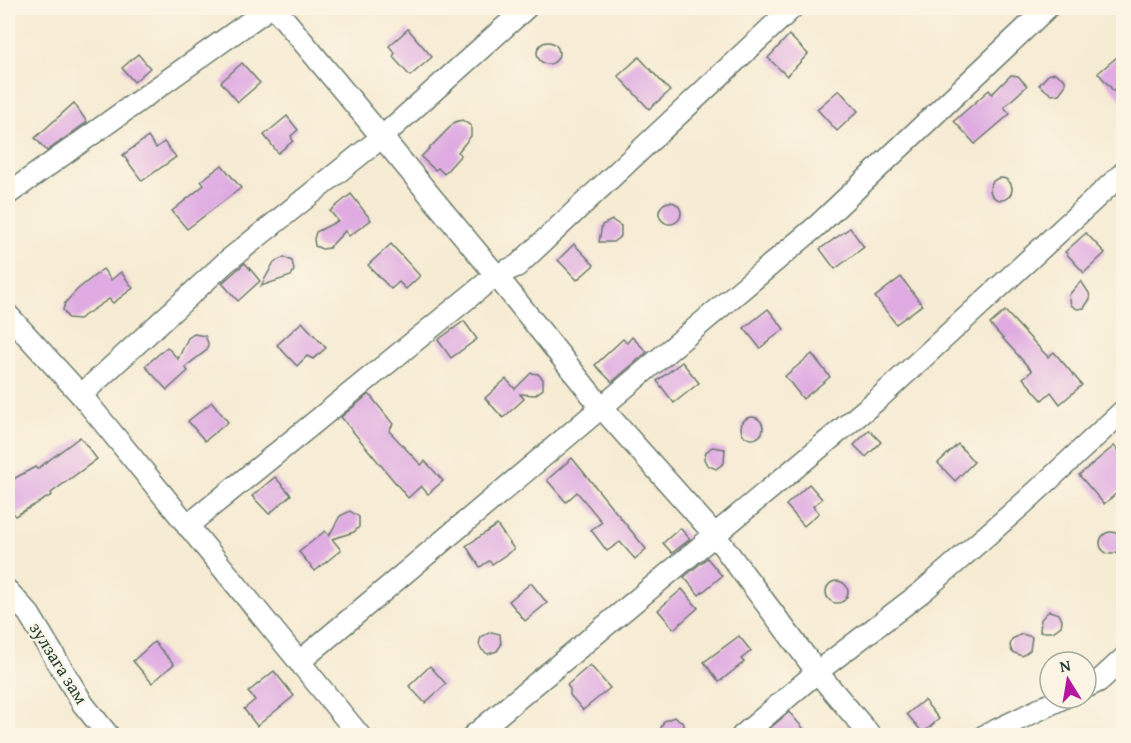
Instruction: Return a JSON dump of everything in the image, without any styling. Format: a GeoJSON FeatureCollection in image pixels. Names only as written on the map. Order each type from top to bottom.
{"type":"FeatureCollection","features":[{"type":"Feature","properties":{"kind":"street"},"geometry":{"type":"LineString","coordinates":[[8,194],[269,8]]}},
{"type":"Feature","properties":{"kind":"street"},"geometry":{"type":"LineString","coordinates":[[275,8],[496,275],[602,408],[714,534],[817,672],[871,735]]}},
{"type":"Feature","properties":{"kind":"street"},"geometry":{"type":"LineString","coordinates":[[81,395],[226,262],[382,137],[526,8]]}},
{"type":"Feature","properties":{"kind":"street"},"geometry":{"type":"LineString","coordinates":[[187,526],[496,275],[517,266],[792,8]]}},
{"type":"Feature","properties":{"kind":"street"},"geometry":{"type":"LineString","coordinates":[[299,662],[818,225],[1047,8]]}},
{"type":"Feature","properties":{"kind":"street"},"geometry":{"type":"LineString","coordinates":[[473,735],[878,399],[1124,172]]}},
{"type":"Feature","properties":{"kind":"street"},"geometry":{"type":"LineString","coordinates":[[8,315],[81,395],[360,735]]}},
{"type":"Feature","properties":{"kind":"street"},"geometry":{"type":"LineString","coordinates":[[742,735],[817,672],[924,591],[1124,410]]}},
{"type":"Feature","properties":{"kind":"street","name":"зулзага зам"},"geometry":{"type":"LineString","coordinates":[[8,591],[29,614],[83,704],[109,735]]}},
{"type":"Feature","properties":{"kind":"street"},"geometry":{"type":"LineString","coordinates":[[1098,681],[1124,658]]}},
{"type":"Feature","properties":{"kind":"street"},"geometry":{"type":"LineString","coordinates":[[984,735],[1038,710]]}},
{"type":"Feature","properties":{"kind":"building"},"geometry":{"type":"Polygon","coordinates":[[[408,29],[432,57],[410,76],[393,57],[395,53],[389,46],[408,29]]]}},
{"type":"Feature","properties":{"kind":"building"},"geometry":{"type":"Polygon","coordinates":[[[789,35],[808,54],[787,76],[768,58],[789,35]]]}},
{"type":"Feature","properties":{"kind":"building"},"geometry":{"type":"Polygon","coordinates":[[[548,42],[556,45],[559,53],[556,61],[548,64],[540,61],[537,53],[540,45],[548,42]]]}},
{"type":"Feature","properties":{"kind":"building"},"geometry":{"type":"Polygon","coordinates":[[[1124,51],[1124,103],[1098,73],[1124,51]]]}},
{"type":"Feature","properties":{"kind":"building"},"geometry":{"type":"Polygon","coordinates":[[[138,54],[150,68],[134,82],[122,68],[138,54]]]}},
{"type":"Feature","properties":{"kind":"building"},"geometry":{"type":"Polygon","coordinates":[[[639,57],[670,91],[649,109],[618,76],[639,57]]]}},
{"type":"Feature","properties":{"kind":"building"},"geometry":{"type":"Polygon","coordinates":[[[242,63],[260,83],[238,102],[221,82],[242,63]]]}},
{"type":"Feature","properties":{"kind":"building"},"geometry":{"type":"Polygon","coordinates":[[[1055,73],[1065,80],[1065,86],[1059,94],[1052,95],[1039,85],[1048,75],[1055,73]]]}},
{"type":"Feature","properties":{"kind":"building"},"geometry":{"type":"Polygon","coordinates":[[[1011,75],[1018,76],[1027,86],[1004,107],[1010,114],[975,144],[954,121],[989,90],[992,94],[1011,75]]]}},
{"type":"Feature","properties":{"kind":"building"},"geometry":{"type":"Polygon","coordinates":[[[839,90],[858,111],[837,131],[817,109],[839,90]]]}},
{"type":"Feature","properties":{"kind":"building"},"geometry":{"type":"Polygon","coordinates":[[[74,103],[87,122],[47,151],[35,138],[74,103]]]}},
{"type":"Feature","properties":{"kind":"building"},"geometry":{"type":"Polygon","coordinates":[[[287,116],[298,130],[291,136],[293,141],[278,153],[264,135],[287,116]]]}},
{"type":"Feature","properties":{"kind":"building"},"geometry":{"type":"Polygon","coordinates":[[[462,120],[471,126],[471,136],[458,152],[461,155],[444,174],[438,168],[435,170],[421,157],[455,122],[462,120]]]}},
{"type":"Feature","properties":{"kind":"building"},"geometry":{"type":"Polygon","coordinates":[[[148,137],[156,148],[164,142],[176,157],[142,181],[123,155],[148,137]]]}},
{"type":"Feature","properties":{"kind":"building"},"geometry":{"type":"Polygon","coordinates":[[[222,165],[241,188],[187,229],[172,211],[204,185],[201,181],[222,165]]]}},
{"type":"Feature","properties":{"kind":"building"},"geometry":{"type":"Polygon","coordinates":[[[1001,178],[1009,181],[1012,189],[1009,197],[1001,200],[993,197],[990,189],[993,181],[1001,178]]]}},
{"type":"Feature","properties":{"kind":"building"},"geometry":{"type":"Polygon","coordinates":[[[351,194],[371,220],[349,236],[345,231],[329,248],[322,249],[315,246],[316,232],[338,221],[330,211],[351,194]]]}},
{"type":"Feature","properties":{"kind":"building"},"geometry":{"type":"Polygon","coordinates":[[[670,202],[678,205],[681,213],[678,221],[670,224],[662,221],[659,213],[662,205],[670,202]]]}},
{"type":"Feature","properties":{"kind":"building"},"geometry":{"type":"Polygon","coordinates":[[[612,220],[621,226],[621,236],[613,242],[599,242],[602,225],[612,220]]]}},
{"type":"Feature","properties":{"kind":"building"},"geometry":{"type":"Polygon","coordinates":[[[850,228],[864,247],[835,269],[820,249],[850,228]]]}},
{"type":"Feature","properties":{"kind":"building"},"geometry":{"type":"Polygon","coordinates":[[[1086,233],[1105,253],[1084,273],[1065,252],[1086,233]]]}},
{"type":"Feature","properties":{"kind":"building"},"geometry":{"type":"Polygon","coordinates":[[[391,244],[420,276],[406,289],[399,282],[391,289],[368,265],[391,244]]]}},
{"type":"Feature","properties":{"kind":"building"},"geometry":{"type":"Polygon","coordinates":[[[574,244],[594,265],[577,280],[558,260],[574,244]]]}},
{"type":"Feature","properties":{"kind":"building"},"geometry":{"type":"Polygon","coordinates":[[[284,257],[292,261],[294,270],[291,276],[261,286],[274,262],[284,257]]]}},
{"type":"Feature","properties":{"kind":"building"},"geometry":{"type":"Polygon","coordinates":[[[245,263],[260,281],[238,301],[222,283],[245,263]]]}},
{"type":"Feature","properties":{"kind":"building"},"geometry":{"type":"Polygon","coordinates":[[[103,269],[111,280],[121,272],[133,288],[113,303],[109,299],[79,319],[68,318],[63,310],[65,303],[103,269]]]}},
{"type":"Feature","properties":{"kind":"building"},"geometry":{"type":"Polygon","coordinates":[[[901,277],[922,305],[896,324],[875,297],[901,277]]]}},
{"type":"Feature","properties":{"kind":"building"},"geometry":{"type":"Polygon","coordinates":[[[1081,281],[1090,299],[1084,308],[1077,309],[1071,305],[1069,295],[1081,281]]]}},
{"type":"Feature","properties":{"kind":"building"},"geometry":{"type":"Polygon","coordinates":[[[768,309],[784,329],[760,348],[744,328],[768,309]]]}},
{"type":"Feature","properties":{"kind":"building"},"geometry":{"type":"Polygon","coordinates":[[[1005,311],[1048,357],[1054,352],[1082,385],[1060,404],[1051,392],[1042,400],[1023,378],[1032,371],[990,324],[1005,311]]]}},
{"type":"Feature","properties":{"kind":"building"},"geometry":{"type":"Polygon","coordinates":[[[464,321],[477,339],[451,358],[438,340],[464,321]]]}},
{"type":"Feature","properties":{"kind":"building"},"geometry":{"type":"Polygon","coordinates":[[[302,322],[326,348],[313,359],[307,356],[297,366],[277,345],[302,322]]]}},
{"type":"Feature","properties":{"kind":"building"},"geometry":{"type":"Polygon","coordinates":[[[194,334],[205,336],[208,343],[207,350],[185,367],[188,371],[167,390],[145,366],[167,347],[178,359],[188,338],[194,334]]]}},
{"type":"Feature","properties":{"kind":"building"},"geometry":{"type":"Polygon","coordinates":[[[632,337],[647,352],[612,382],[595,365],[623,339],[627,343],[632,337]]]}},
{"type":"Feature","properties":{"kind":"building"},"geometry":{"type":"Polygon","coordinates":[[[812,354],[830,377],[803,399],[785,376],[812,354]]]}},
{"type":"Feature","properties":{"kind":"building"},"geometry":{"type":"Polygon","coordinates":[[[682,362],[699,383],[674,403],[657,381],[682,362]]]}},
{"type":"Feature","properties":{"kind":"building"},"geometry":{"type":"Polygon","coordinates":[[[531,373],[538,374],[543,379],[543,389],[535,395],[520,394],[524,399],[503,418],[485,398],[506,379],[515,389],[531,373]]]}},
{"type":"Feature","properties":{"kind":"building"},"geometry":{"type":"Polygon","coordinates":[[[369,394],[393,424],[389,431],[421,465],[425,461],[443,481],[428,494],[421,486],[408,498],[341,417],[369,394]]]}},
{"type":"Feature","properties":{"kind":"building"},"geometry":{"type":"Polygon","coordinates":[[[212,402],[228,422],[205,441],[188,421],[212,402]]]}},
{"type":"Feature","properties":{"kind":"building"},"geometry":{"type":"Polygon","coordinates":[[[752,417],[760,420],[763,428],[760,436],[752,439],[744,436],[741,428],[744,420],[752,417]]]}},
{"type":"Feature","properties":{"kind":"building"},"geometry":{"type":"Polygon","coordinates":[[[869,430],[881,442],[866,457],[854,445],[869,430]]]}},
{"type":"Feature","properties":{"kind":"building"},"geometry":{"type":"Polygon","coordinates":[[[80,437],[97,459],[51,493],[52,495],[15,516],[8,503],[8,482],[35,467],[37,469],[80,437]]]}},
{"type":"Feature","properties":{"kind":"building"},"geometry":{"type":"Polygon","coordinates":[[[958,444],[974,462],[955,481],[938,463],[958,444]]]}},
{"type":"Feature","properties":{"kind":"building"},"geometry":{"type":"Polygon","coordinates":[[[1114,446],[1124,457],[1124,487],[1104,504],[1079,475],[1114,446]]]}},
{"type":"Feature","properties":{"kind":"building"},"geometry":{"type":"Polygon","coordinates":[[[712,447],[725,449],[724,463],[716,469],[707,465],[704,459],[706,452],[712,447]]]}},
{"type":"Feature","properties":{"kind":"building"},"geometry":{"type":"Polygon","coordinates":[[[572,458],[646,549],[635,559],[620,542],[607,551],[591,530],[602,522],[577,492],[566,502],[547,480],[572,458]]]}},
{"type":"Feature","properties":{"kind":"building"},"geometry":{"type":"Polygon","coordinates":[[[275,477],[291,495],[269,514],[252,496],[275,477]]]}},
{"type":"Feature","properties":{"kind":"building"},"geometry":{"type":"Polygon","coordinates":[[[809,484],[822,499],[813,506],[819,513],[804,526],[786,505],[809,484]]]}},
{"type":"Feature","properties":{"kind":"building"},"geometry":{"type":"Polygon","coordinates":[[[350,511],[359,517],[359,527],[354,532],[332,539],[341,550],[315,571],[299,552],[325,531],[329,536],[340,516],[350,511]]]}},
{"type":"Feature","properties":{"kind":"building"},"geometry":{"type":"Polygon","coordinates":[[[497,525],[514,549],[492,564],[489,561],[480,567],[466,546],[497,525]]]}},
{"type":"Feature","properties":{"kind":"building"},"geometry":{"type":"Polygon","coordinates":[[[680,528],[690,539],[672,553],[663,543],[680,528]]]}},
{"type":"Feature","properties":{"kind":"building"},"geometry":{"type":"Polygon","coordinates":[[[1111,532],[1119,535],[1122,543],[1119,551],[1111,554],[1103,551],[1100,543],[1103,535],[1111,532]]]}},
{"type":"Feature","properties":{"kind":"building"},"geometry":{"type":"Polygon","coordinates":[[[707,558],[722,576],[699,595],[684,577],[707,558]]]}},
{"type":"Feature","properties":{"kind":"building"},"geometry":{"type":"Polygon","coordinates":[[[837,581],[845,584],[848,592],[845,600],[837,603],[829,600],[826,592],[829,584],[837,581]]]}},
{"type":"Feature","properties":{"kind":"building"},"geometry":{"type":"Polygon","coordinates":[[[531,583],[547,603],[525,621],[509,601],[531,583]]]}},
{"type":"Feature","properties":{"kind":"building"},"geometry":{"type":"Polygon","coordinates":[[[682,589],[698,608],[674,629],[658,610],[682,589]]]}},
{"type":"Feature","properties":{"kind":"building"},"geometry":{"type":"Polygon","coordinates":[[[1049,611],[1059,614],[1062,620],[1061,626],[1053,632],[1040,632],[1041,619],[1049,611]]]}},
{"type":"Feature","properties":{"kind":"building"},"geometry":{"type":"Polygon","coordinates":[[[491,632],[500,634],[501,645],[497,651],[488,654],[479,644],[481,637],[491,632]]]}},
{"type":"Feature","properties":{"kind":"building"},"geometry":{"type":"Polygon","coordinates":[[[1022,634],[1032,637],[1030,650],[1022,656],[1012,652],[1010,646],[1012,639],[1022,634]]]}},
{"type":"Feature","properties":{"kind":"building"},"geometry":{"type":"Polygon","coordinates":[[[739,636],[751,651],[741,659],[744,662],[719,682],[704,662],[739,636]]]}},
{"type":"Feature","properties":{"kind":"building"},"geometry":{"type":"Polygon","coordinates":[[[154,642],[174,664],[152,683],[133,661],[154,642]]]}},
{"type":"Feature","properties":{"kind":"building"},"geometry":{"type":"Polygon","coordinates":[[[590,665],[610,688],[583,710],[570,695],[567,685],[590,665]]]}},
{"type":"Feature","properties":{"kind":"building"},"geometry":{"type":"Polygon","coordinates":[[[430,666],[446,684],[425,703],[409,686],[430,666]]]}},
{"type":"Feature","properties":{"kind":"building"},"geometry":{"type":"Polygon","coordinates":[[[274,671],[294,696],[257,726],[244,709],[255,700],[248,692],[274,671]]]}},
{"type":"Feature","properties":{"kind":"building"},"geometry":{"type":"Polygon","coordinates":[[[924,700],[939,719],[923,733],[907,714],[924,700]]]}},
{"type":"Feature","properties":{"kind":"building"},"geometry":{"type":"Polygon","coordinates":[[[789,712],[809,735],[762,735],[789,712]]]}},
{"type":"Feature","properties":{"kind":"building"},"geometry":{"type":"Polygon","coordinates":[[[674,717],[683,722],[687,735],[658,735],[664,721],[674,717]]]}}]}
